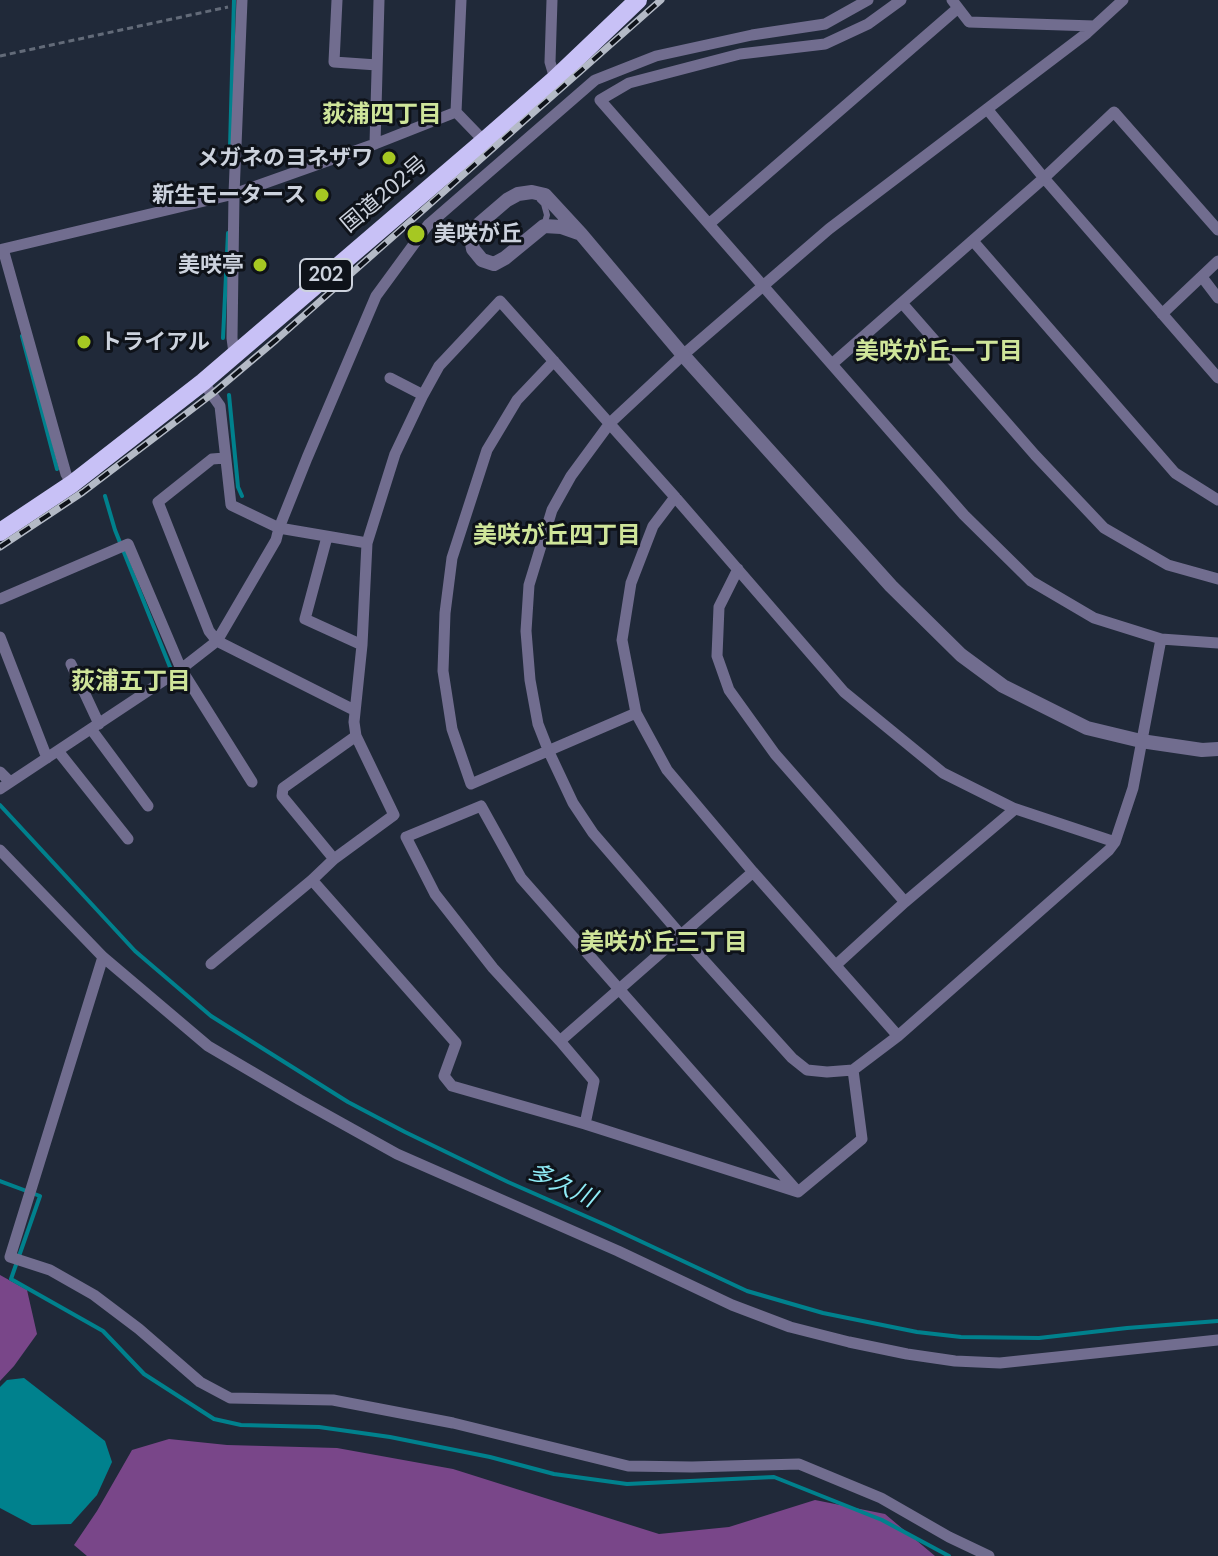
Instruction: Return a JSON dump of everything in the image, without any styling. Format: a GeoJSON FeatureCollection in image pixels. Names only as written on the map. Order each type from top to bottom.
{"type":"FeatureCollection","features":[{"type":"Feature","properties":{"kind":"highway","name":"国道202号"},"geometry":{"type":"LineString","coordinates":[[0,532],[72,484],[203,382],[555,79],[638,0]]}},
{"type":"Feature","properties":{"kind":"street"},"geometry":{"type":"LineString","coordinates":[[337,0],[334,62],[377,65]]}},
{"type":"Feature","properties":{"kind":"street"},"geometry":{"type":"LineString","coordinates":[[375,144],[379,0]]}},
{"type":"Feature","properties":{"kind":"street"},"geometry":{"type":"LineString","coordinates":[[461,0],[456,112],[484,141]]}},
{"type":"Feature","properties":{"kind":"street"},"geometry":{"type":"LineString","coordinates":[[552,0],[550,62],[555,79]]}},
{"type":"Feature","properties":{"kind":"street"},"geometry":{"type":"LineString","coordinates":[[0,772],[5,786],[181,669],[217,641],[276,540],[376,296],[428,225],[595,80],[656,56],[752,35],[825,24],[868,0]]}},
{"type":"Feature","properties":{"kind":"street"},"geometry":{"type":"LineString","coordinates":[[901,0],[868,24],[825,44],[740,54],[629,83],[600,100],[964,515],[1031,581],[1094,618],[1161,639],[1218,643]]}},
{"type":"Feature","properties":{"kind":"street"},"geometry":{"type":"LineString","coordinates":[[1123,0],[1094,26],[829,229],[683,355],[610,423],[571,476],[552,510],[529,585],[526,631],[538,724],[573,803],[593,833],[792,1058],[807,1070],[827,1072],[853,1070],[898,1036],[1109,850],[1115,842],[1133,788],[1161,639]]}},
{"type":"Feature","properties":{"kind":"street"},"geometry":{"type":"LineString","coordinates":[[228,7],[242,2],[229,196],[234,353]]}},
{"type":"Feature","properties":{"kind":"street"},"geometry":{"type":"LineString","coordinates":[[709,224],[955,4],[969,22],[1094,26]]}},
{"type":"Feature","properties":{"kind":"street"},"geometry":{"type":"LineString","coordinates":[[987,109],[1218,378]]}},
{"type":"Feature","properties":{"kind":"street"},"geometry":{"type":"LineString","coordinates":[[72,484],[66,474],[2,249],[229,196],[456,112]]}},
{"type":"Feature","properties":{"kind":"street"},"geometry":{"type":"LineString","coordinates":[[832,364],[1044,178],[1114,112],[1218,230]]}},
{"type":"Feature","properties":{"kind":"street"},"geometry":{"type":"LineString","coordinates":[[581,234],[561,227],[544,226],[494,264],[482,260],[473,249],[471,238],[479,224],[507,200],[532,192],[545,195],[581,234],[683,355],[891,586],[961,655],[1003,686],[1087,728],[1141,741],[1202,750],[1218,749]]}},
{"type":"Feature","properties":{"kind":"street"},"geometry":{"type":"LineString","coordinates":[[973,241],[1175,473],[1218,500]]}},
{"type":"Feature","properties":{"kind":"street"},"geometry":{"type":"LineString","coordinates":[[1162,314],[1218,261]]}},
{"type":"Feature","properties":{"kind":"street"},"geometry":{"type":"LineString","coordinates":[[1202,277],[1218,298]]}},
{"type":"Feature","properties":{"kind":"street"},"geometry":{"type":"LineString","coordinates":[[211,964],[334,859],[394,815],[356,736],[354,710],[362,645],[367,543],[395,454],[423,395],[439,366],[500,301],[844,692],[943,773],[1015,809],[1115,842]]}},
{"type":"Feature","properties":{"kind":"street"},"geometry":{"type":"LineString","coordinates":[[902,303],[1035,455],[1104,528],[1168,565],[1218,579]]}},
{"type":"Feature","properties":{"kind":"street"},"geometry":{"type":"LineString","coordinates":[[554,361],[517,400],[487,450],[452,558],[445,613],[443,671],[452,729],[471,784],[636,713]]}},
{"type":"Feature","properties":{"kind":"street"},"geometry":{"type":"LineString","coordinates":[[390,378],[423,395]]}},
{"type":"Feature","properties":{"kind":"street"},"geometry":{"type":"LineString","coordinates":[[203,382],[220,406],[231,505],[279,528],[367,543]]}},
{"type":"Feature","properties":{"kind":"street"},"geometry":{"type":"LineString","coordinates":[[225,458],[212,459],[158,502],[209,631],[217,641],[354,710]]}},
{"type":"Feature","properties":{"kind":"street"},"geometry":{"type":"LineString","coordinates":[[675,497],[653,526],[631,583],[622,640],[636,713],[667,770],[898,1036]]}},
{"type":"Feature","properties":{"kind":"street"},"geometry":{"type":"LineString","coordinates":[[327,537],[305,619],[362,645]]}},
{"type":"Feature","properties":{"kind":"street"},"geometry":{"type":"LineString","coordinates":[[0,599],[128,544],[181,669],[252,782]]}},
{"type":"Feature","properties":{"kind":"street"},"geometry":{"type":"LineString","coordinates":[[738,569],[719,607],[717,656],[729,690],[775,754],[905,902]]}},
{"type":"Feature","properties":{"kind":"street"},"geometry":{"type":"LineString","coordinates":[[0,637],[52,755],[128,839]]}},
{"type":"Feature","properties":{"kind":"street"},"geometry":{"type":"LineString","coordinates":[[71,664],[95,726],[148,806]]}},
{"type":"Feature","properties":{"kind":"street"},"geometry":{"type":"LineString","coordinates":[[334,859],[282,796],[283,788],[356,736]]}},
{"type":"Feature","properties":{"kind":"street"},"geometry":{"type":"LineString","coordinates":[[585,1124],[594,1081],[493,968],[435,894],[406,837],[481,806],[521,878],[798,1192]]}},
{"type":"Feature","properties":{"kind":"street"},"geometry":{"type":"LineString","coordinates":[[836,965],[1015,809]]}},
{"type":"Feature","properties":{"kind":"street"},"geometry":{"type":"LineString","coordinates":[[0,850],[103,957],[208,1046],[397,1154],[618,1251],[720,1300],[790,1327],[907,1354],[955,1361],[1000,1363],[1218,1340]]}},
{"type":"Feature","properties":{"kind":"street"},"geometry":{"type":"LineString","coordinates":[[560,1041],[753,872]]}},
{"type":"Feature","properties":{"kind":"street"},"geometry":{"type":"LineString","coordinates":[[312,880],[456,1043],[444,1076],[452,1086],[585,1124],[798,1192]]}},
{"type":"Feature","properties":{"kind":"street"},"geometry":{"type":"LineString","coordinates":[[103,957],[10,1257],[50,1270],[94,1295],[200,1382],[230,1398],[333,1400],[453,1423],[628,1466],[799,1464],[881,1498],[989,1556]]}},
{"type":"Feature","properties":{"kind":"street"},"geometry":{"type":"LineString","coordinates":[[798,1192],[862,1139],[853,1070]]}},
{"type":"Feature","properties":{"kind":"lane"},"geometry":{"type":"LineString","coordinates":[[532,192],[544,204],[547,215],[544,226]]}},
{"type":"Feature","properties":{"kind":"path"},"geometry":{"type":"LineString","coordinates":[[0,56],[228,7]]}},
{"type":"Feature","properties":{"kind":"shaded area"},"geometry":{"type":"Polygon","coordinates":[[[0,1275],[27,1290],[37,1334],[0,1381],[0,1275]]]}},
{"type":"Feature","properties":{"kind":"shaded area"},"geometry":{"type":"Polygon","coordinates":[[[169,1439],[227,1445],[337,1448],[453,1469],[659,1534],[729,1527],[815,1500],[885,1514],[935,1556],[87,1556],[74,1545],[132,1450],[169,1439]]]}},
{"type":"Feature","properties":{"kind":"water"},"geometry":{"type":"Polygon","coordinates":[[[24,1378],[105,1441],[112,1462],[97,1495],[71,1524],[32,1525],[0,1508],[0,1387],[7,1380],[24,1378]]]}},
{"type":"Feature","properties":{"kind":"waterway"},"geometry":{"type":"LineString","coordinates":[[230,148],[234,0]]}},
{"type":"Feature","properties":{"kind":"waterway"},"geometry":{"type":"LineString","coordinates":[[223,338],[228,233]]}},
{"type":"Feature","properties":{"kind":"waterway"},"geometry":{"type":"LineString","coordinates":[[22,336],[57,469]]}},
{"type":"Feature","properties":{"kind":"waterway"},"geometry":{"type":"LineString","coordinates":[[229,395],[238,487],[242,496]]}},
{"type":"Feature","properties":{"kind":"waterway"},"geometry":{"type":"LineString","coordinates":[[105,496],[115,530],[170,667]]}},
{"type":"Feature","properties":{"kind":"waterway","name":"多久川"},"geometry":{"type":"LineString","coordinates":[[0,805],[135,951],[211,1016],[348,1102],[405,1132],[747,1291],[823,1313],[917,1332],[961,1337],[1039,1338],[1218,1321]]}},
{"type":"Feature","properties":{"kind":"waterway"},"geometry":{"type":"LineString","coordinates":[[0,1181],[40,1196],[11,1279],[103,1331],[144,1374],[214,1419],[241,1425],[319,1427],[390,1437],[490,1457],[554,1474],[627,1484],[774,1477],[882,1520],[949,1556]]}},
{"type":"Feature","properties":{"kind":"railway"},"geometry":{"type":"LineString","coordinates":[[0,547],[83,492],[212,394],[661,0]]}},
{"type":"Feature","properties":{"kind":"place","name":"メガネのヨネザワ"},"geometry":{"type":"Point","coordinates":[389,158]}},
{"type":"Feature","properties":{"kind":"place","name":"新生モータース"},"geometry":{"type":"Point","coordinates":[322,195]}},
{"type":"Feature","properties":{"kind":"place","name":"美咲が丘"},"geometry":{"type":"Point","coordinates":[416,234]}},
{"type":"Feature","properties":{"kind":"place","name":"美咲亭"},"geometry":{"type":"Point","coordinates":[260,265]}},
{"type":"Feature","properties":{"kind":"place","name":"トライアル"},"geometry":{"type":"Point","coordinates":[84,342]}},
{"type":"Feature","properties":{"kind":"district","name":"荻浦四丁目"},"geometry":{"type":"Point","coordinates":[382,114]}},
{"type":"Feature","properties":{"kind":"district","name":"美咲が丘一丁目"},"geometry":{"type":"Point","coordinates":[939,351]}},
{"type":"Feature","properties":{"kind":"district","name":"美咲が丘四丁目"},"geometry":{"type":"Point","coordinates":[557,535]}},
{"type":"Feature","properties":{"kind":"district","name":"荻浦五丁目"},"geometry":{"type":"Point","coordinates":[131,681]}},
{"type":"Feature","properties":{"kind":"district","name":"美咲が丘三丁目"},"geometry":{"type":"Point","coordinates":[664,942]}}]}
